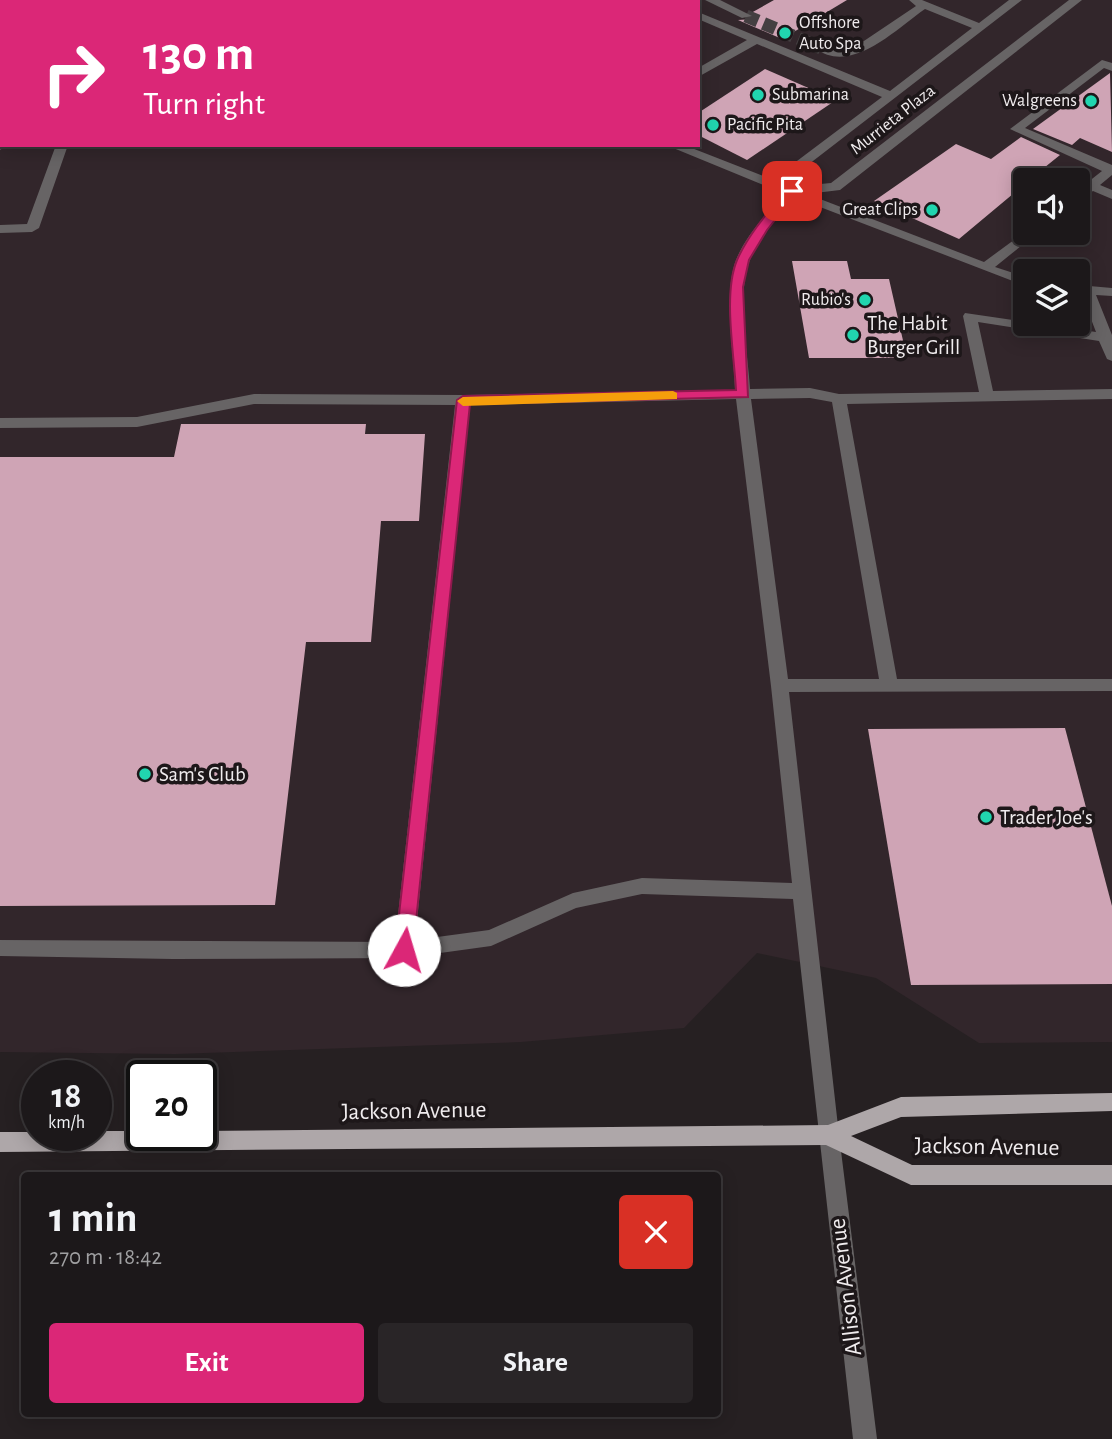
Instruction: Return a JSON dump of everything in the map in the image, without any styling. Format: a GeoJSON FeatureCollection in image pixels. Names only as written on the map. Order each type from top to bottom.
{"type":"FeatureCollection","features":[{"type":"Feature","properties":{"kind":"main road","name":"Jackson Avenue"},"geometry":{"type":"LineString","coordinates":[[0,1142],[828,1135],[901,1107],[1112,1102]]}},
{"type":"Feature","properties":{"kind":"main road","name":"Jackson Avenue"},"geometry":{"type":"LineString","coordinates":[[828,1135],[911,1175],[1112,1175]]}},
{"type":"Feature","properties":{"kind":"street"},"geometry":{"type":"LineString","coordinates":[[711,0],[746,16]]}},
{"type":"Feature","properties":{"kind":"street"},"geometry":{"type":"LineString","coordinates":[[911,0],[981,27]]}},
{"type":"Feature","properties":{"kind":"street"},"geometry":{"type":"LineString","coordinates":[[821,48],[843,54],[855,52],[926,6],[940,0]]}},
{"type":"Feature","properties":{"kind":"street","name":"Murrieta Plaza"},"geometry":{"type":"LineString","coordinates":[[1016,0],[794,170],[792,191],[835,187],[1076,0]]}},
{"type":"Feature","properties":{"kind":"street"},"geometry":{"type":"LineString","coordinates":[[700,16],[891,96]]}},
{"type":"Feature","properties":{"kind":"street"},"geometry":{"type":"LineString","coordinates":[[700,72],[755,40]]}},
{"type":"Feature","properties":{"kind":"street"},"geometry":{"type":"LineString","coordinates":[[1112,67],[1102,64],[1016,129],[1112,170]]}},
{"type":"Feature","properties":{"kind":"street"},"geometry":{"type":"LineString","coordinates":[[0,229],[32,228],[61,147]]}},
{"type":"Feature","properties":{"kind":"street"},"geometry":{"type":"LineString","coordinates":[[677,147],[792,191],[830,210],[1013,278]]}},
{"type":"Feature","properties":{"kind":"street"},"geometry":{"type":"LineString","coordinates":[[1112,170],[1091,185],[1112,195]]}},
{"type":"Feature","properties":{"kind":"street","name":"Allison Avenue"},"geometry":{"type":"LineString","coordinates":[[792,191],[762,228],[743,260],[737,287],[743,394],[780,686],[828,1135],[865,1439]]}},
{"type":"Feature","properties":{"kind":"street"},"geometry":{"type":"LineString","coordinates":[[985,268],[1015,245]]}},
{"type":"Feature","properties":{"kind":"street"},"geometry":{"type":"LineString","coordinates":[[1090,290],[1112,292]]}},
{"type":"Feature","properties":{"kind":"street"},"geometry":{"type":"LineString","coordinates":[[1090,304],[1109,339],[1112,356]]}},
{"type":"Feature","properties":{"kind":"street"},"geometry":{"type":"LineString","coordinates":[[988,396],[970,316],[1109,339]]}},
{"type":"Feature","properties":{"kind":"street"},"geometry":{"type":"LineString","coordinates":[[0,422],[137,422],[254,399],[463,400],[810,393],[839,399],[1112,394]]}},
{"type":"Feature","properties":{"kind":"street"},"geometry":{"type":"LineString","coordinates":[[839,399],[889,685]]}},
{"type":"Feature","properties":{"kind":"street"},"geometry":{"type":"LineString","coordinates":[[404,950],[463,400]]}},
{"type":"Feature","properties":{"kind":"street"},"geometry":{"type":"LineString","coordinates":[[780,686],[1112,685]]}},
{"type":"Feature","properties":{"kind":"street"},"geometry":{"type":"LineString","coordinates":[[0,948],[173,951],[404,950],[491,937],[573,901],[642,886],[802,891]]}},
{"type":"Feature","properties":{"kind":"shaded area"},"geometry":{"type":"Polygon","coordinates":[[[700,0],[1112,0],[1112,1042],[979,1043],[876,978],[757,953],[684,1028],[521,1042],[175,1054],[0,1052],[0,147],[700,147],[700,0]]]}},
{"type":"Feature","properties":{"kind":"building"},"geometry":{"type":"Polygon","coordinates":[[[774,0],[847,0],[782,39],[738,20],[753,19],[755,15],[751,13],[774,0]]]}},
{"type":"Feature","properties":{"kind":"building"},"geometry":{"type":"Polygon","coordinates":[[[765,69],[836,100],[747,160],[700,136],[700,112],[765,69]]]}},
{"type":"Feature","properties":{"kind":"building","name":"Walgreens"},"geometry":{"type":"Polygon","coordinates":[[[1110,73],[1112,152],[1080,138],[1072,145],[1033,129],[1110,73]]]}},
{"type":"Feature","properties":{"kind":"building"},"geometry":{"type":"Polygon","coordinates":[[[1021,137],[1060,155],[1044,168],[1013,168],[1013,194],[959,239],[874,201],[956,144],[991,159],[1021,137]]]}},
{"type":"Feature","properties":{"kind":"building"},"geometry":{"type":"Polygon","coordinates":[[[792,261],[847,261],[851,279],[889,279],[907,358],[809,358],[792,261]]]}},
{"type":"Feature","properties":{"kind":"building","name":"Sam's Club"},"geometry":{"type":"Polygon","coordinates":[[[181,424],[366,424],[365,434],[425,434],[419,521],[381,521],[371,642],[306,642],[275,905],[0,906],[0,457],[174,457],[181,424]]]}},
{"type":"Feature","properties":{"kind":"building","name":"Trader Joe's"},"geometry":{"type":"Polygon","coordinates":[[[1065,728],[1112,906],[1112,984],[911,985],[868,729],[1065,728]]]}},
{"type":"Feature","properties":{"kind":"tunnel"},"geometry":{"type":"LineString","coordinates":[[746,16],[821,48]]}},
{"type":"Feature","properties":{"kind":"slow traffic"},"geometry":{"type":"LineString","coordinates":[[463,401],[673,396]]}},
{"type":"Feature","properties":{"kind":"place","name":"Offshore Auto Spa"},"geometry":{"type":"Point","coordinates":[785,33]}},
{"type":"Feature","properties":{"kind":"place","name":"Submarina"},"geometry":{"type":"Point","coordinates":[758,95]}},
{"type":"Feature","properties":{"kind":"place","name":"Walgreens"},"geometry":{"type":"Point","coordinates":[1091,101]}},
{"type":"Feature","properties":{"kind":"place","name":"Pacific Pita"},"geometry":{"type":"Point","coordinates":[713,125]}},
{"type":"Feature","properties":{"kind":"place","name":"Great Clips"},"geometry":{"type":"Point","coordinates":[932,210]}},
{"type":"Feature","properties":{"kind":"place","name":"Rubio's"},"geometry":{"type":"Point","coordinates":[865,300]}},
{"type":"Feature","properties":{"kind":"place","name":"The Habit Burger Grill"},"geometry":{"type":"Point","coordinates":[853,335]}},
{"type":"Feature","properties":{"kind":"place","name":"Sam's Club"},"geometry":{"type":"Point","coordinates":[145,774]}},
{"type":"Feature","properties":{"kind":"place","name":"Trader Joe's"},"geometry":{"type":"Point","coordinates":[986,817]}},
{"type":"Feature","properties":{"kind":"route"},"geometry":{"type":"LineString","coordinates":[[404,950],[463,400],[743,394],[737,287],[743,260],[762,228],[792,191]]}}]}
